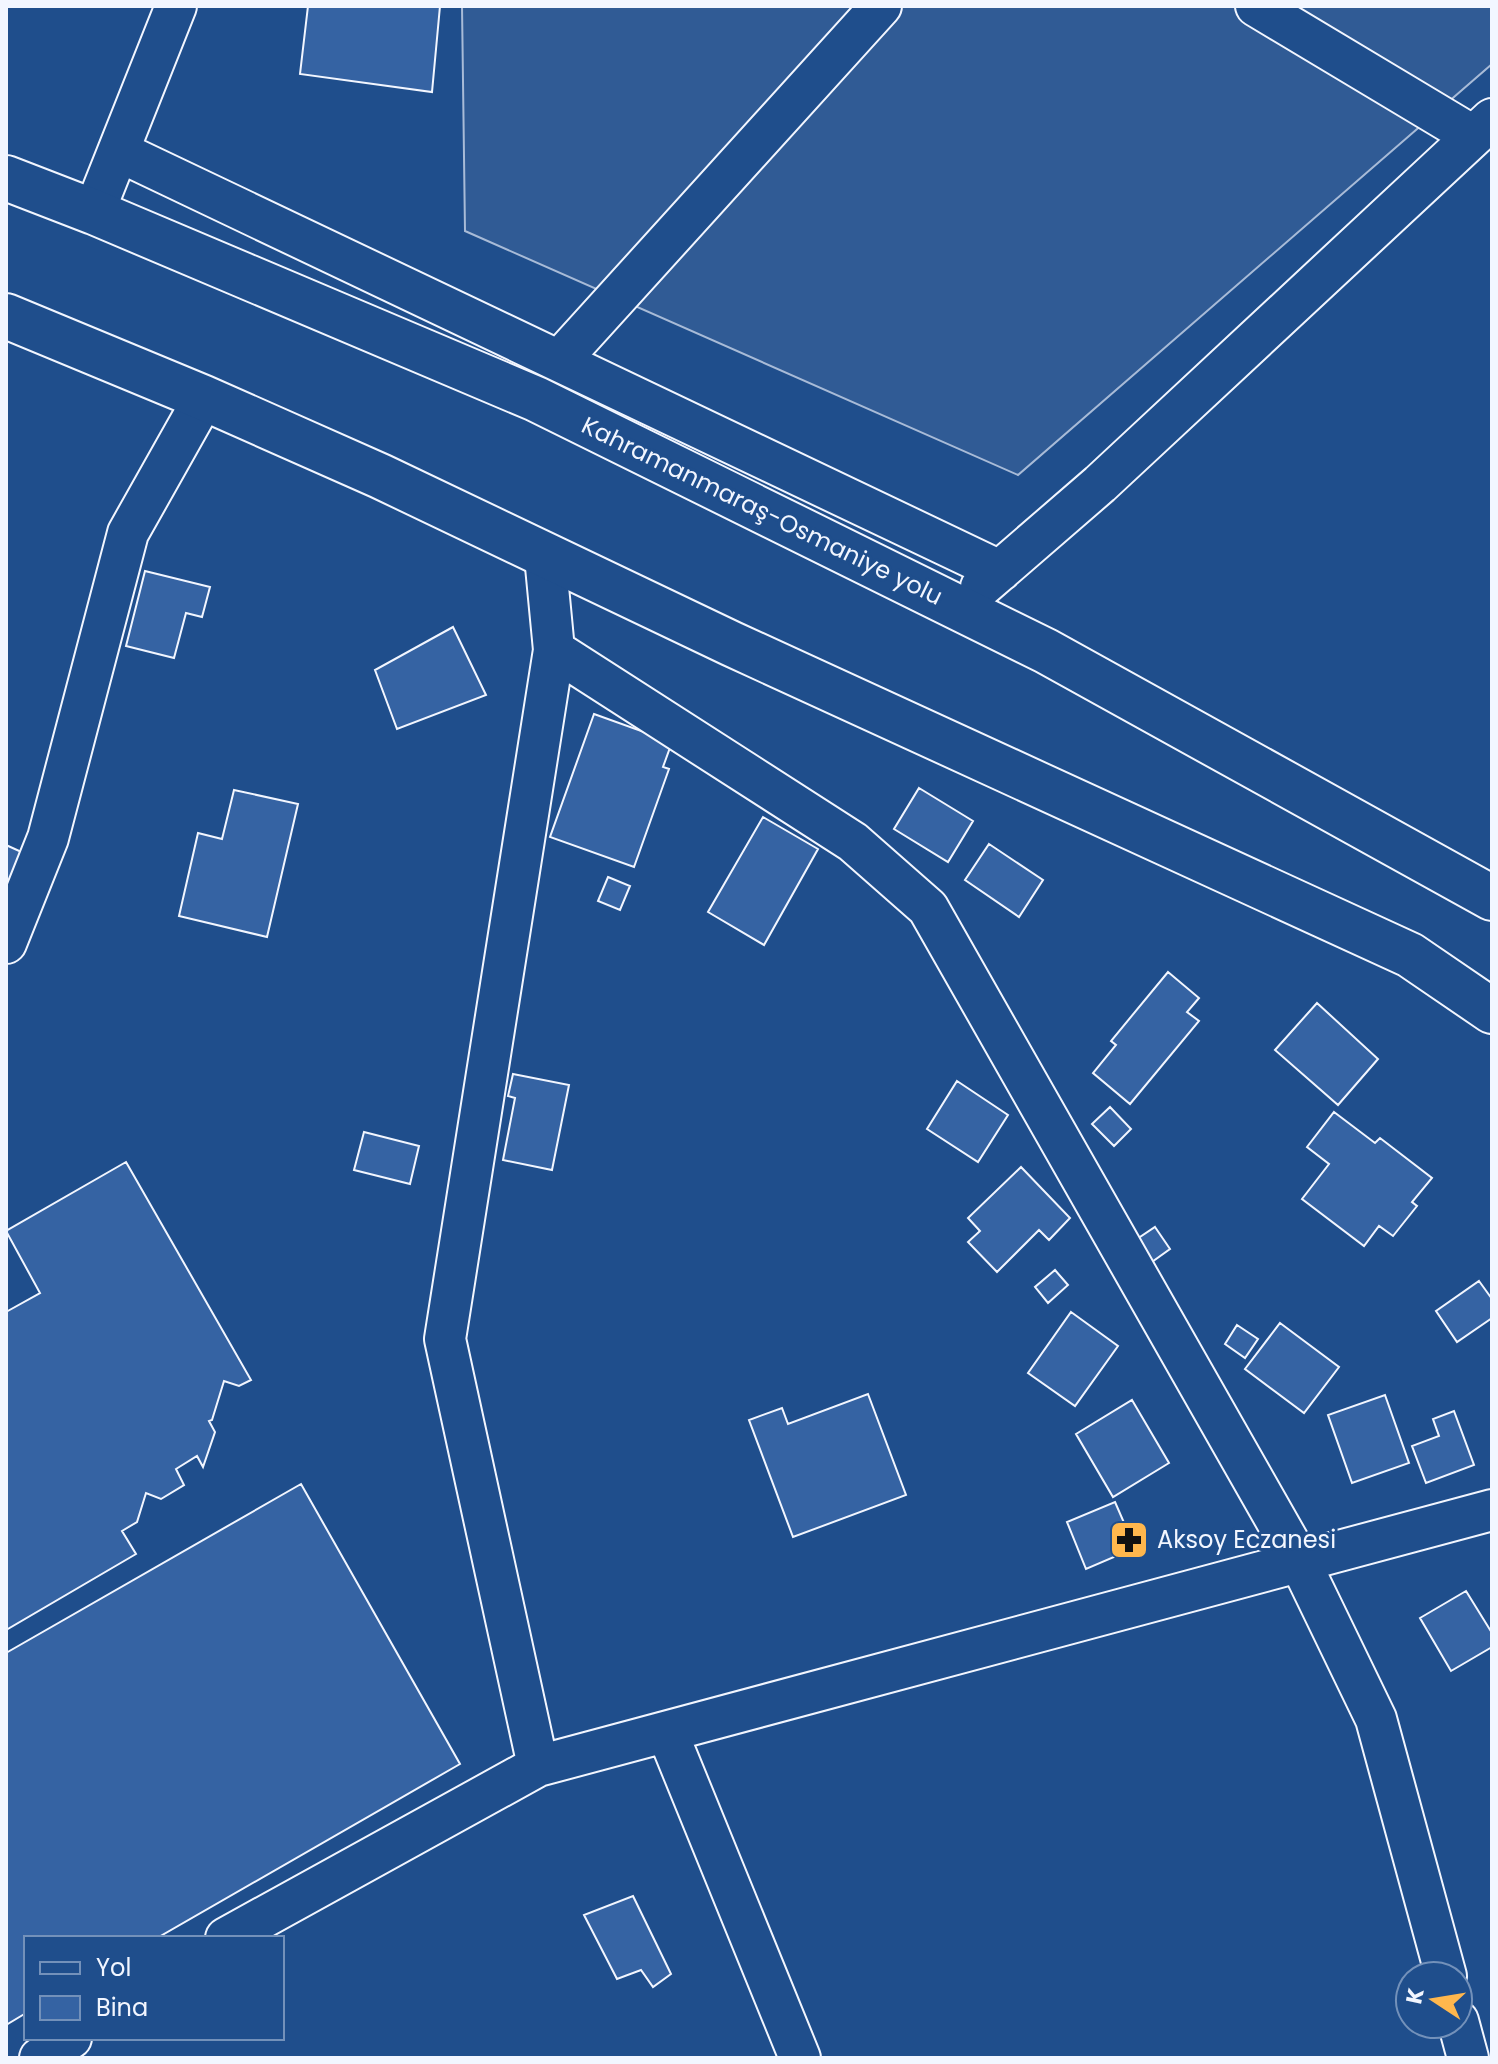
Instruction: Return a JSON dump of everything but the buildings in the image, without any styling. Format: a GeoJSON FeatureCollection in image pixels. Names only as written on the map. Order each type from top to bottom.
{"type":"FeatureCollection","features":[{"type":"Feature","properties":{"kind":"highway","name":"Kahramanmaraş-Osmaniye yolu"},"geometry":{"type":"LineString","coordinates":[[6,178],[94,212],[536,399],[1046,651],[1492,898]]}},
{"type":"Feature","properties":{"kind":"highway"},"geometry":{"type":"LineString","coordinates":[[6,316],[204,398],[380,476],[545,556],[1410,955],[1492,1011]]}},
{"type":"Feature","properties":{"kind":"street"},"geometry":{"type":"LineString","coordinates":[[94,212],[176,6]]}},
{"type":"Feature","properties":{"kind":"street"},"geometry":{"type":"LineString","coordinates":[[559,361],[881,6]]}},
{"type":"Feature","properties":{"kind":"street"},"geometry":{"type":"LineString","coordinates":[[957,608],[1100,484],[1483,128],[1256,6]]}},
{"type":"Feature","properties":{"kind":"street"},"geometry":{"type":"LineString","coordinates":[[120,152],[1000,571]]}},
{"type":"Feature","properties":{"kind":"street"},"geometry":{"type":"LineString","coordinates":[[6,943],[48,838],[128,533],[204,398]]}},
{"type":"Feature","properties":{"kind":"street"},"geometry":{"type":"LineString","coordinates":[[538,1766],[445,1339],[554,650],[545,556]]}},
{"type":"Feature","properties":{"kind":"street"},"geometry":{"type":"LineString","coordinates":[[554,650],[853,842],[928,908],[1300,1562],[1376,1719],[1442,1960]]}},
{"type":"Feature","properties":{"kind":"street"},"geometry":{"type":"LineString","coordinates":[[230,1936],[538,1766],[1492,1510]]}},
{"type":"Feature","properties":{"kind":"street"},"geometry":{"type":"LineString","coordinates":[[667,1732],[800,2058]]}},
{"type":"Feature","properties":{"kind":"street"},"geometry":{"type":"LineString","coordinates":[[40,2058],[68,2040]]}},
{"type":"Feature","properties":{"kind":"shaded area"},"geometry":{"type":"Polygon","coordinates":[[[462,6],[1492,6],[1492,64],[1018,475],[465,231],[462,6]]]}},
{"type":"Feature","properties":{"kind":"place","name":"Aksoy Eczanesi"},"geometry":{"type":"Point","coordinates":[1129,1540]}}]}
